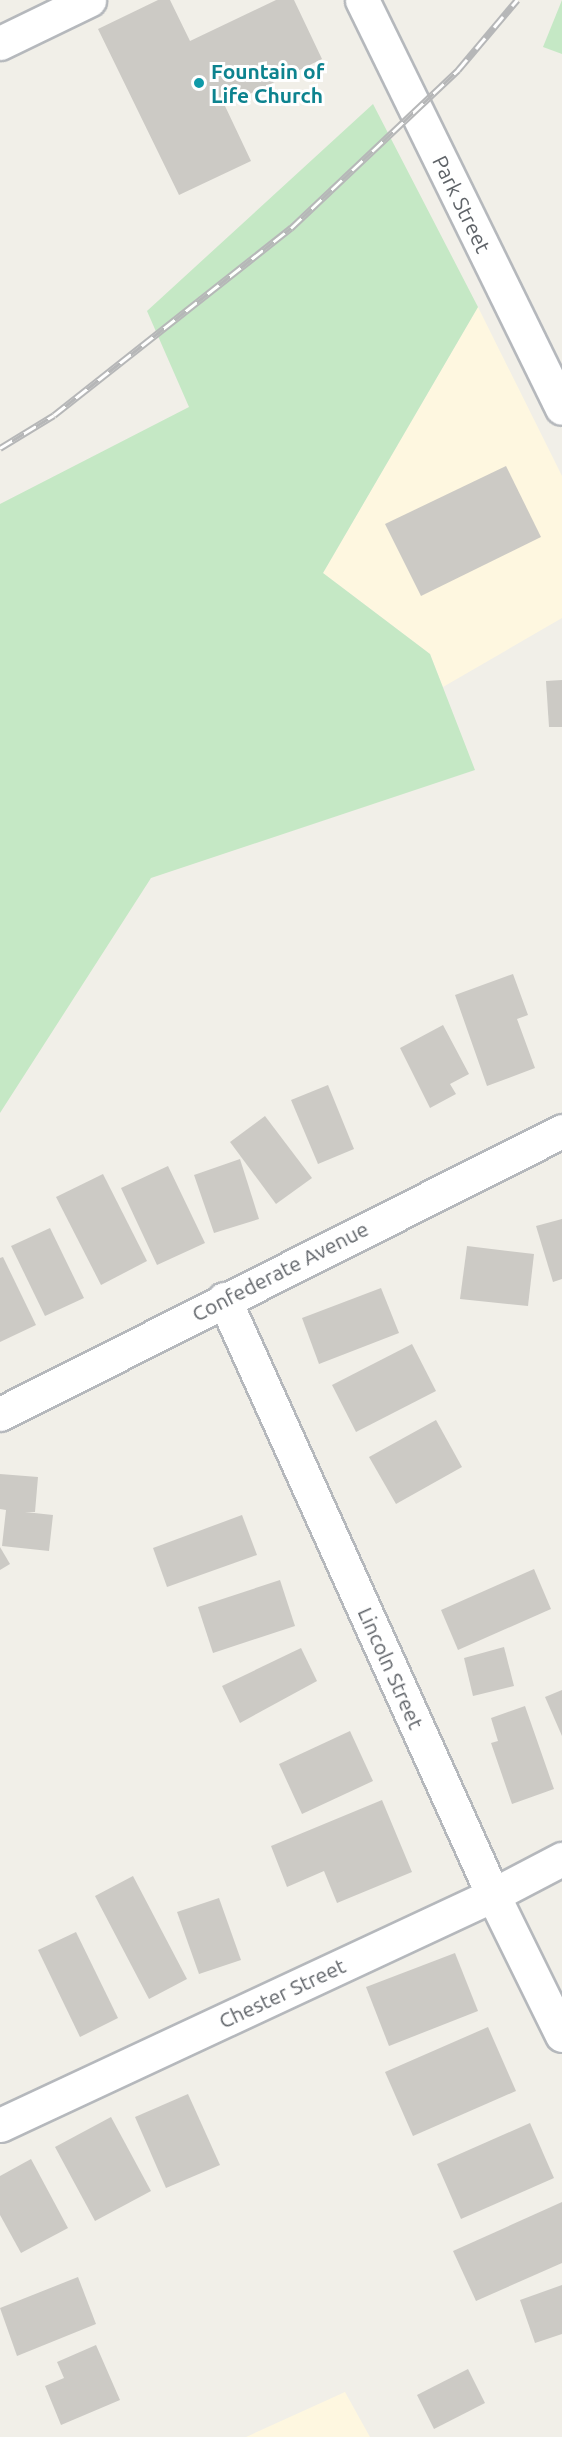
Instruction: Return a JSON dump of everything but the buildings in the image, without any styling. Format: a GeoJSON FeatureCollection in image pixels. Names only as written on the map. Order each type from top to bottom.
{"type":"FeatureCollection","features":[{"type":"Feature","properties":{"kind":"street"},"geometry":{"type":"LineString","coordinates":[[0,43],[89,0]]}},
{"type":"Feature","properties":{"kind":"street","name":"Park Street"},"geometry":{"type":"LineString","coordinates":[[362,0],[562,408]]}},
{"type":"Feature","properties":{"kind":"street","name":"Confederate Avenue"},"geometry":{"type":"LineString","coordinates":[[0,1414],[224,1299],[562,1131]]}},
{"type":"Feature","properties":{"kind":"street","name":"Lincoln Street"},"geometry":{"type":"LineString","coordinates":[[224,1299],[493,1895],[562,2035]]}},
{"type":"Feature","properties":{"kind":"street","name":"Chester Street"},"geometry":{"type":"LineString","coordinates":[[0,2125],[493,1895],[562,1859]]}},
{"type":"Feature","properties":{"kind":"shaded area"},"geometry":{"type":"Polygon","coordinates":[[[478,307],[562,476],[562,618],[443,687],[430,654],[323,573],[478,307]]]}},
{"type":"Feature","properties":{"kind":"shaded area"},"geometry":{"type":"Polygon","coordinates":[[[345,2392],[370,2437],[246,2437],[345,2392]]]}},
{"type":"Feature","properties":{"kind":"green space"},"geometry":{"type":"Polygon","coordinates":[[[562,0],[562,54],[543,47],[562,0]]]}},
{"type":"Feature","properties":{"kind":"green space"},"geometry":{"type":"Polygon","coordinates":[[[373,104],[478,307],[323,573],[430,654],[475,770],[151,878],[0,1113],[0,504],[189,407],[147,311],[373,104]]]}},
{"type":"Feature","properties":{"kind":"railway"},"geometry":{"type":"LineString","coordinates":[[0,448],[54,415],[291,228],[458,70],[517,0]]}},
{"type":"Feature","properties":{"kind":"place","name":"Fountain of Life Church"},"geometry":{"type":"Point","coordinates":[199,83]}}]}
